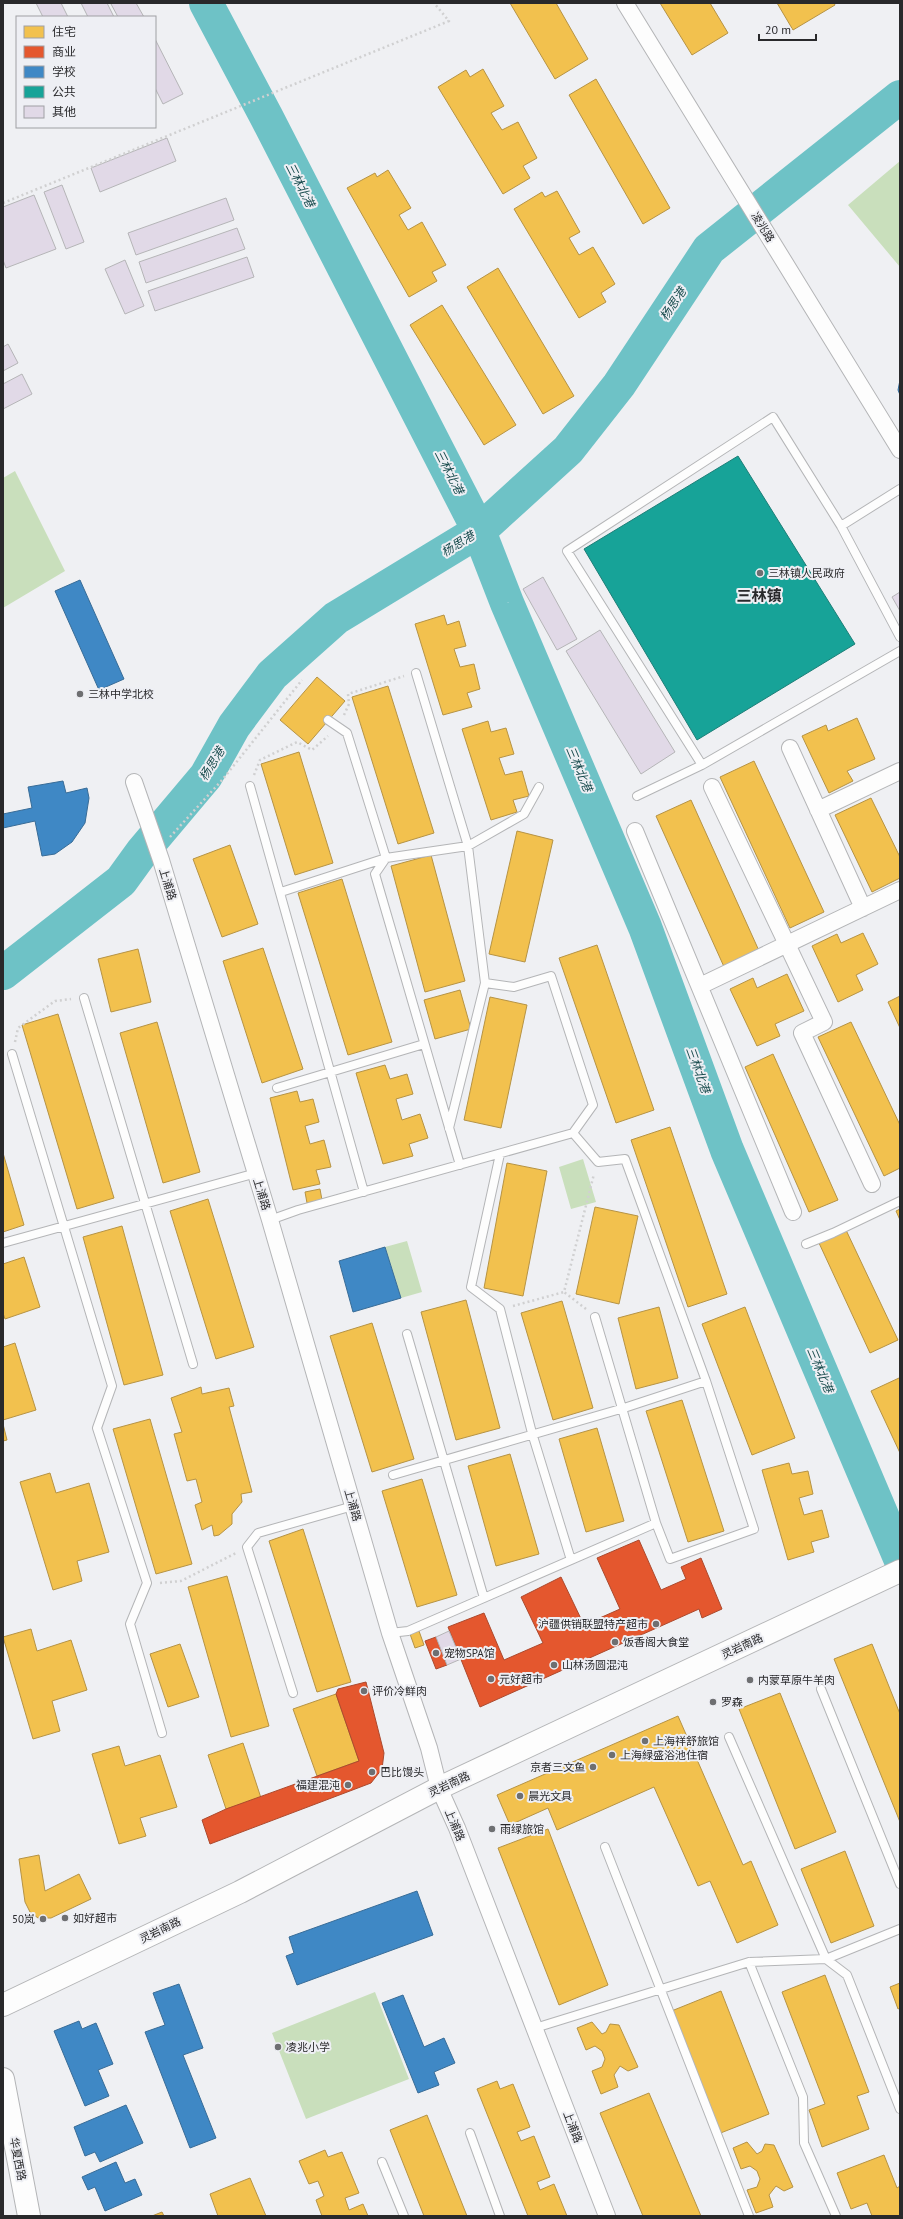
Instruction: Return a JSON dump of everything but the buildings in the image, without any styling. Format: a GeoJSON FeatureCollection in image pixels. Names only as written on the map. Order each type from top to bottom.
{"type":"FeatureCollection","features":[{"type":"Feature","properties":{"kind":"street","name":"凌兆路"},"geometry":{"type":"LineString","coordinates":[[625,3],[900,450]]}},
{"type":"Feature","properties":{"kind":"street"},"geometry":{"type":"LineString","coordinates":[[790,748],[863,908]]}},
{"type":"Feature","properties":{"kind":"street"},"geometry":{"type":"LineString","coordinates":[[818,810],[900,771]]}},
{"type":"Feature","properties":{"kind":"street","name":"上浦路"},"geometry":{"type":"LineString","coordinates":[[134,782],[161,860],[256,1173],[390,1633],[429,1748],[439,1788],[457,1828],[607,2216]]}},
{"type":"Feature","properties":{"kind":"street"},"geometry":{"type":"LineString","coordinates":[[712,787],[824,1022],[802,1033],[872,1184]]}},
{"type":"Feature","properties":{"kind":"street"},"geometry":{"type":"LineString","coordinates":[[635,831],[793,1212]]}},
{"type":"Feature","properties":{"kind":"street"},"geometry":{"type":"LineString","coordinates":[[700,986],[900,891]]}},
{"type":"Feature","properties":{"kind":"street","name":"灵岩南路"},"geometry":{"type":"LineString","coordinates":[[3,2005],[240,1892],[439,1788],[900,1571]]}},
{"type":"Feature","properties":{"kind":"street","name":"华夏西路"},"geometry":{"type":"LineString","coordinates":[[3,2079],[29,2216]]}},
{"type":"Feature","properties":{"kind":"lane"},"geometry":{"type":"LineString","coordinates":[[702,765],[567,551],[773,417],[841,526],[900,637]]}},
{"type":"Feature","properties":{"kind":"lane"},"geometry":{"type":"LineString","coordinates":[[841,526],[900,489]]}},
{"type":"Feature","properties":{"kind":"lane"},"geometry":{"type":"LineString","coordinates":[[637,796],[702,765],[900,651]]}},
{"type":"Feature","properties":{"kind":"lane"},"geometry":{"type":"LineString","coordinates":[[416,673],[468,846],[485,983],[449,1128]]}},
{"type":"Feature","properties":{"kind":"lane"},"geometry":{"type":"LineString","coordinates":[[328,720],[347,733],[386,858]]}},
{"type":"Feature","properties":{"kind":"lane"},"geometry":{"type":"LineString","coordinates":[[250,786],[364,1192]]}},
{"type":"Feature","properties":{"kind":"lane"},"geometry":{"type":"LineString","coordinates":[[281,892],[386,858],[468,846],[524,814],[539,787]]}},
{"type":"Feature","properties":{"kind":"lane"},"geometry":{"type":"LineString","coordinates":[[386,858],[375,874],[460,1165]]}},
{"type":"Feature","properties":{"kind":"lane"},"geometry":{"type":"LineString","coordinates":[[270,1220],[298,1210],[573,1133],[593,1105],[551,976],[514,987],[485,983]]}},
{"type":"Feature","properties":{"kind":"lane"},"geometry":{"type":"LineString","coordinates":[[84,998],[144,1204],[193,1364]]}},
{"type":"Feature","properties":{"kind":"lane"},"geometry":{"type":"LineString","coordinates":[[278,1088],[424,1044]]}},
{"type":"Feature","properties":{"kind":"lane"},"geometry":{"type":"LineString","coordinates":[[12,1054],[65,1225],[112,1386],[98,1428],[146,1583],[130,1624],[162,1733]]}},
{"type":"Feature","properties":{"kind":"lane"},"geometry":{"type":"LineString","coordinates":[[573,1133],[598,1162],[625,1159],[706,1381],[754,1529],[670,1559],[656,1524],[624,1408],[596,1317]]}},
{"type":"Feature","properties":{"kind":"lane"},"geometry":{"type":"LineString","coordinates":[[500,1154],[471,1287],[500,1309],[532,1433],[571,1560]]}},
{"type":"Feature","properties":{"kind":"lane"},"geometry":{"type":"LineString","coordinates":[[3,1243],[256,1173]]}},
{"type":"Feature","properties":{"kind":"lane"},"geometry":{"type":"LineString","coordinates":[[806,1244],[833,1233],[900,1201]]}},
{"type":"Feature","properties":{"kind":"lane"},"geometry":{"type":"LineString","coordinates":[[407,1334],[484,1598]]}},
{"type":"Feature","properties":{"kind":"lane"},"geometry":{"type":"LineString","coordinates":[[393,1475],[532,1433],[624,1408],[706,1381]]}},
{"type":"Feature","properties":{"kind":"lane"},"geometry":{"type":"LineString","coordinates":[[293,1692],[247,1547],[258,1533],[353,1506]]}},
{"type":"Feature","properties":{"kind":"lane"},"geometry":{"type":"LineString","coordinates":[[390,1633],[408,1631],[656,1524]]}},
{"type":"Feature","properties":{"kind":"lane"},"geometry":{"type":"LineString","coordinates":[[821,1689],[900,1884]]}},
{"type":"Feature","properties":{"kind":"lane"},"geometry":{"type":"LineString","coordinates":[[729,1737],[826,1959],[847,1975],[900,2109]]}},
{"type":"Feature","properties":{"kind":"lane"},"geometry":{"type":"LineString","coordinates":[[605,1847],[749,2216]]}},
{"type":"Feature","properties":{"kind":"lane"},"geometry":{"type":"LineString","coordinates":[[534,2028],[749,1962],[826,1959],[900,1929]]}},
{"type":"Feature","properties":{"kind":"lane"},"geometry":{"type":"LineString","coordinates":[[749,1962],[803,2097],[804,2143],[836,2216]]}},
{"type":"Feature","properties":{"kind":"lane"},"geometry":{"type":"LineString","coordinates":[[470,2133],[500,2216]]}},
{"type":"Feature","properties":{"kind":"lane"},"geometry":{"type":"LineString","coordinates":[[382,2162],[404,2216]]}},
{"type":"Feature","properties":{"kind":"path"},"geometry":{"type":"LineString","coordinates":[[3,203],[448,21],[434,3]]}},
{"type":"Feature","properties":{"kind":"path"},"geometry":{"type":"LineString","coordinates":[[167,840],[223,779],[302,680]]}},
{"type":"Feature","properties":{"kind":"path"},"geometry":{"type":"LineString","coordinates":[[12,1054],[18,1028],[55,1001],[84,998]]}},
{"type":"Feature","properties":{"kind":"path"},"geometry":{"type":"LineString","coordinates":[[564,1292],[598,1162]]}},
{"type":"Feature","properties":{"kind":"path"},"geometry":{"type":"LineString","coordinates":[[500,1309],[564,1292]]}},
{"type":"Feature","properties":{"kind":"path"},"geometry":{"type":"LineString","coordinates":[[564,1292],[596,1317]]}},
{"type":"Feature","properties":{"kind":"path"},"geometry":{"type":"LineString","coordinates":[[146,1583],[181,1582],[247,1547]]}},
{"type":"Feature","properties":{"kind":"green space"},"geometry":{"type":"Polygon","coordinates":[[[900,161],[900,267],[848,205],[900,161]]]}},
{"type":"Feature","properties":{"kind":"green space"},"geometry":{"type":"Polygon","coordinates":[[[15,471],[65,571],[3,608],[3,478],[15,471]]]}},
{"type":"Feature","properties":{"kind":"green space"},"geometry":{"type":"Polygon","coordinates":[[[583,1159],[596,1202],[571,1209],[559,1167],[583,1159]]]}},
{"type":"Feature","properties":{"kind":"green space"},"geometry":{"type":"Polygon","coordinates":[[[407,1241],[422,1292],[401,1298],[385,1247],[407,1241]]]}},
{"type":"Feature","properties":{"kind":"green space"},"geometry":{"type":"Polygon","coordinates":[[[375,1992],[409,2079],[306,2119],[272,2033],[375,1992]]]}},
{"type":"Feature","properties":{"kind":"waterway","name":"三林北港"},"geometry":{"type":"LineString","coordinates":[[206,3],[266,116],[479,531],[507,603],[645,927],[727,1150],[900,1558]]}},
{"type":"Feature","properties":{"kind":"waterway","name":"杨思港"},"geometry":{"type":"LineString","coordinates":[[3,973],[121,881],[142,852],[206,776],[234,726],[272,675],[336,618],[479,531],[568,450],[619,385],[709,249],[900,97]]}},
{"type":"Feature","properties":{"kind":"place","name":"三林镇人民政府"},"geometry":{"type":"Point","coordinates":[760,573]}},
{"type":"Feature","properties":{"kind":"place","name":"三林中学北校"},"geometry":{"type":"Point","coordinates":[80,694]}},
{"type":"Feature","properties":{"kind":"place","name":"沪疆供销联盟特产超市"},"geometry":{"type":"Point","coordinates":[656,1624]}},
{"type":"Feature","properties":{"kind":"place","name":"饭香阁大食堂"},"geometry":{"type":"Point","coordinates":[615,1642]}},
{"type":"Feature","properties":{"kind":"place","name":"宠物SPA馆"},"geometry":{"type":"Point","coordinates":[436,1653]}},
{"type":"Feature","properties":{"kind":"place","name":"山林汤圆混沌"},"geometry":{"type":"Point","coordinates":[554,1665]}},
{"type":"Feature","properties":{"kind":"place","name":"元好超市"},"geometry":{"type":"Point","coordinates":[491,1679]}},
{"type":"Feature","properties":{"kind":"place","name":"内蒙草原牛羊肉"},"geometry":{"type":"Point","coordinates":[750,1680]}},
{"type":"Feature","properties":{"kind":"place","name":"评价冷鲜肉"},"geometry":{"type":"Point","coordinates":[364,1691]}},
{"type":"Feature","properties":{"kind":"place","name":"罗森"},"geometry":{"type":"Point","coordinates":[713,1702]}},
{"type":"Feature","properties":{"kind":"place","name":"上海祥舒旅馆"},"geometry":{"type":"Point","coordinates":[645,1741]}},
{"type":"Feature","properties":{"kind":"place","name":"上海緑盛浴池住宿"},"geometry":{"type":"Point","coordinates":[612,1755]}},
{"type":"Feature","properties":{"kind":"place","name":"京者三文鱼"},"geometry":{"type":"Point","coordinates":[593,1767]}},
{"type":"Feature","properties":{"kind":"place","name":"巴比馒头"},"geometry":{"type":"Point","coordinates":[372,1772]}},
{"type":"Feature","properties":{"kind":"place","name":"福建混沌"},"geometry":{"type":"Point","coordinates":[348,1785]}},
{"type":"Feature","properties":{"kind":"place","name":"晨光文具"},"geometry":{"type":"Point","coordinates":[520,1796]}},
{"type":"Feature","properties":{"kind":"place","name":"雨绿旅馆"},"geometry":{"type":"Point","coordinates":[492,1829]}},
{"type":"Feature","properties":{"kind":"place","name":"如好超市"},"geometry":{"type":"Point","coordinates":[65,1918]}},
{"type":"Feature","properties":{"kind":"place","name":"50岚"},"geometry":{"type":"Point","coordinates":[43,1919]}},
{"type":"Feature","properties":{"kind":"place","name":"凌兆小学"},"geometry":{"type":"Point","coordinates":[278,2047]}},
{"type":"Feature","properties":{"kind":"district","name":"三林镇"},"geometry":{"type":"Point","coordinates":[759,596]}}]}
